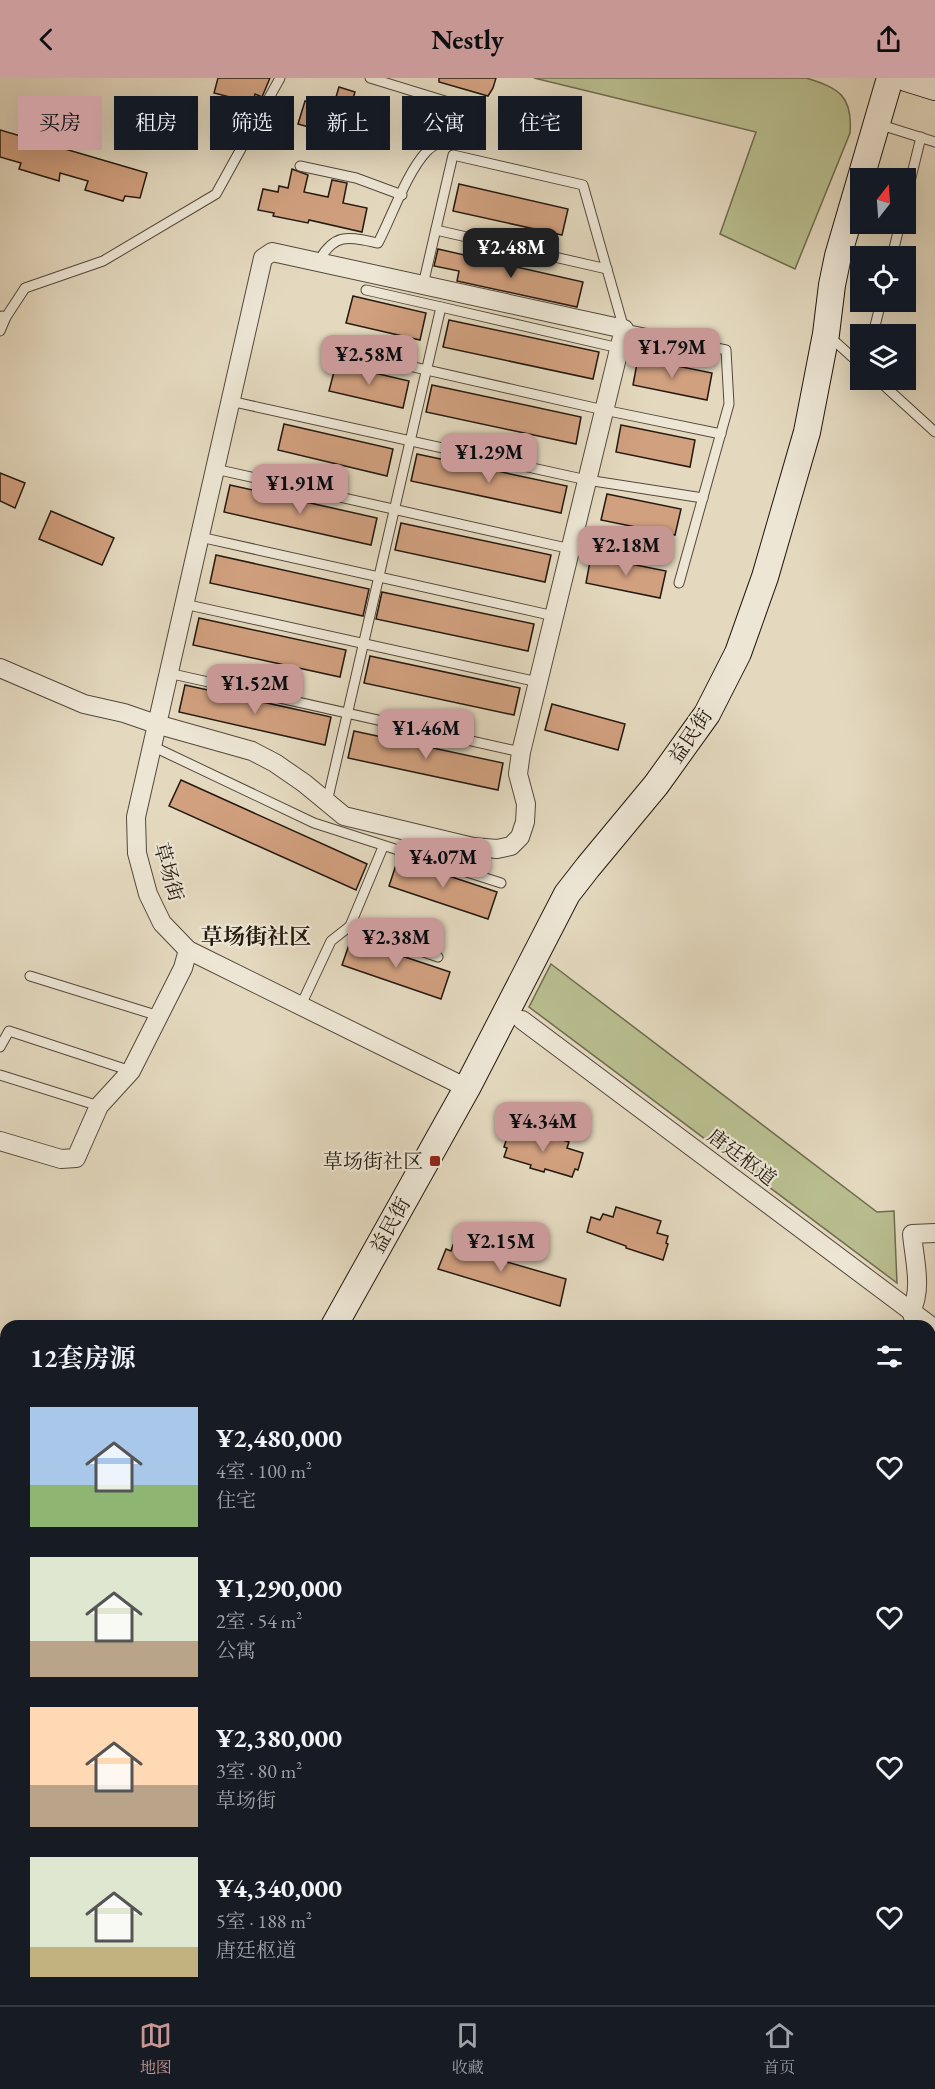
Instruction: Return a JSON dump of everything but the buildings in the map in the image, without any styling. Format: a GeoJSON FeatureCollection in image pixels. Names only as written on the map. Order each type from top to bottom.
{"type":"FeatureCollection","features":[{"type":"Feature","properties":{"kind":"street","name":"益民街"},"geometry":{"type":"LineString","coordinates":[[866,168],[890,78]]}},
{"type":"Feature","properties":{"kind":"street","name":"益民街"},"geometry":{"type":"LineString","coordinates":[[337,1320],[467,1088],[567,894],[656,785],[707,714],[738,653],[765,577],[807,432],[826,333],[832,285],[850,229]]}},
{"type":"Feature","properties":{"kind":"street","name":"草场街"},"geometry":{"type":"LineString","coordinates":[[467,1088],[188,950],[162,924],[148,894],[137,853],[136,817],[263,258],[272,252],[624,329]]}},
{"type":"Feature","properties":{"kind":"street"},"geometry":{"type":"LineString","coordinates":[[0,668],[84,704],[124,713],[252,751],[275,763],[304,783],[344,816],[472,847],[497,849],[511,846],[520,837],[525,822],[526,804],[518,774],[522,752],[624,329]]}},
{"type":"Feature","properties":{"kind":"street"},"geometry":{"type":"LineString","coordinates":[[0,1141],[61,1159],[76,1158],[99,1106],[131,1071],[183,968],[188,950]]}},
{"type":"Feature","properties":{"kind":"street","name":"唐廷枢道"},"geometry":{"type":"LineString","coordinates":[[522,1020],[914,1319]]}},
{"type":"Feature","properties":{"kind":"street"},"geometry":{"type":"LineString","coordinates":[[914,1319],[918,1289],[912,1234],[935,1233]]}},
{"type":"Feature","properties":{"kind":"lane"},"geometry":{"type":"LineString","coordinates":[[0,331],[3,316],[25,288],[103,261],[216,194],[280,78]]}},
{"type":"Feature","properties":{"kind":"lane"},"geometry":{"type":"LineString","coordinates":[[318,262],[326,248],[339,238],[352,237],[378,243],[417,163],[429,150],[450,135],[454,125],[455,117],[452,108],[438,97],[370,78]]}},
{"type":"Feature","properties":{"kind":"lane"},"geometry":{"type":"LineString","coordinates":[[876,123],[935,142]]}},
{"type":"Feature","properties":{"kind":"lane"},"geometry":{"type":"LineString","coordinates":[[913,168],[921,137]]}},
{"type":"Feature","properties":{"kind":"lane"},"geometry":{"type":"LineString","coordinates":[[423,285],[453,155],[583,185],[624,329],[726,350],[729,404],[680,583]]}},
{"type":"Feature","properties":{"kind":"lane"},"geometry":{"type":"LineString","coordinates":[[300,166],[356,178],[402,195]]}},
{"type":"Feature","properties":{"kind":"lane"},"geometry":{"type":"LineString","coordinates":[[436,230],[607,269]]}},
{"type":"Feature","properties":{"kind":"lane"},"geometry":{"type":"LineString","coordinates":[[366,290],[619,348]]}},
{"type":"Feature","properties":{"kind":"lane"},"geometry":{"type":"LineString","coordinates":[[327,804],[441,307]]}},
{"type":"Feature","properties":{"kind":"lane"},"geometry":{"type":"LineString","coordinates":[[826,333],[850,355]]}},
{"type":"Feature","properties":{"kind":"lane"},"geometry":{"type":"LineString","coordinates":[[334,349],[721,434]]}},
{"type":"Feature","properties":{"kind":"lane"},"geometry":{"type":"LineString","coordinates":[[892,390],[935,432]]}},
{"type":"Feature","properties":{"kind":"lane"},"geometry":{"type":"LineString","coordinates":[[230,401],[587,480],[703,498]]}},
{"type":"Feature","properties":{"kind":"lane"},"geometry":{"type":"LineString","coordinates":[[215,469],[571,549]]}},
{"type":"Feature","properties":{"kind":"lane"},"geometry":{"type":"LineString","coordinates":[[200,537],[554,616]]}},
{"type":"Feature","properties":{"kind":"lane"},"geometry":{"type":"LineString","coordinates":[[184,604],[538,682]]}},
{"type":"Feature","properties":{"kind":"lane"},"geometry":{"type":"LineString","coordinates":[[168,673],[522,752]]}},
{"type":"Feature","properties":{"kind":"lane"},"geometry":{"type":"LineString","coordinates":[[152,746],[314,823],[501,883]]}},
{"type":"Feature","properties":{"kind":"lane"},"geometry":{"type":"LineString","coordinates":[[301,1005],[331,941],[350,926],[383,847]]}},
{"type":"Feature","properties":{"kind":"lane"},"geometry":{"type":"LineString","coordinates":[[350,926],[438,957]]}},
{"type":"Feature","properties":{"kind":"lane"},"geometry":{"type":"LineString","coordinates":[[30,976],[159,1016]]}},
{"type":"Feature","properties":{"kind":"lane"},"geometry":{"type":"LineString","coordinates":[[0,1047],[9,1031],[131,1071]]}},
{"type":"Feature","properties":{"kind":"lane"},"geometry":{"type":"LineString","coordinates":[[0,1075],[99,1106]]}},
{"type":"Feature","properties":{"kind":"green space"},"geometry":{"type":"Polygon","coordinates":[[[534,78],[806,78],[842,95],[849,110],[850,133],[795,269],[720,234],[756,132],[534,78]]]}},
{"type":"Feature","properties":{"kind":"green space"},"geometry":{"type":"Polygon","coordinates":[[[551,964],[877,1212],[894,1211],[897,1283],[529,1007],[551,964]]]}},
{"type":"Feature","properties":{"kind":"place","name":"草场街社区"},"geometry":{"type":"Point","coordinates":[435,1161]}},
{"type":"Feature","properties":{"kind":"district","name":"草场街社区"},"geometry":{"type":"Point","coordinates":[256,936]}}]}
